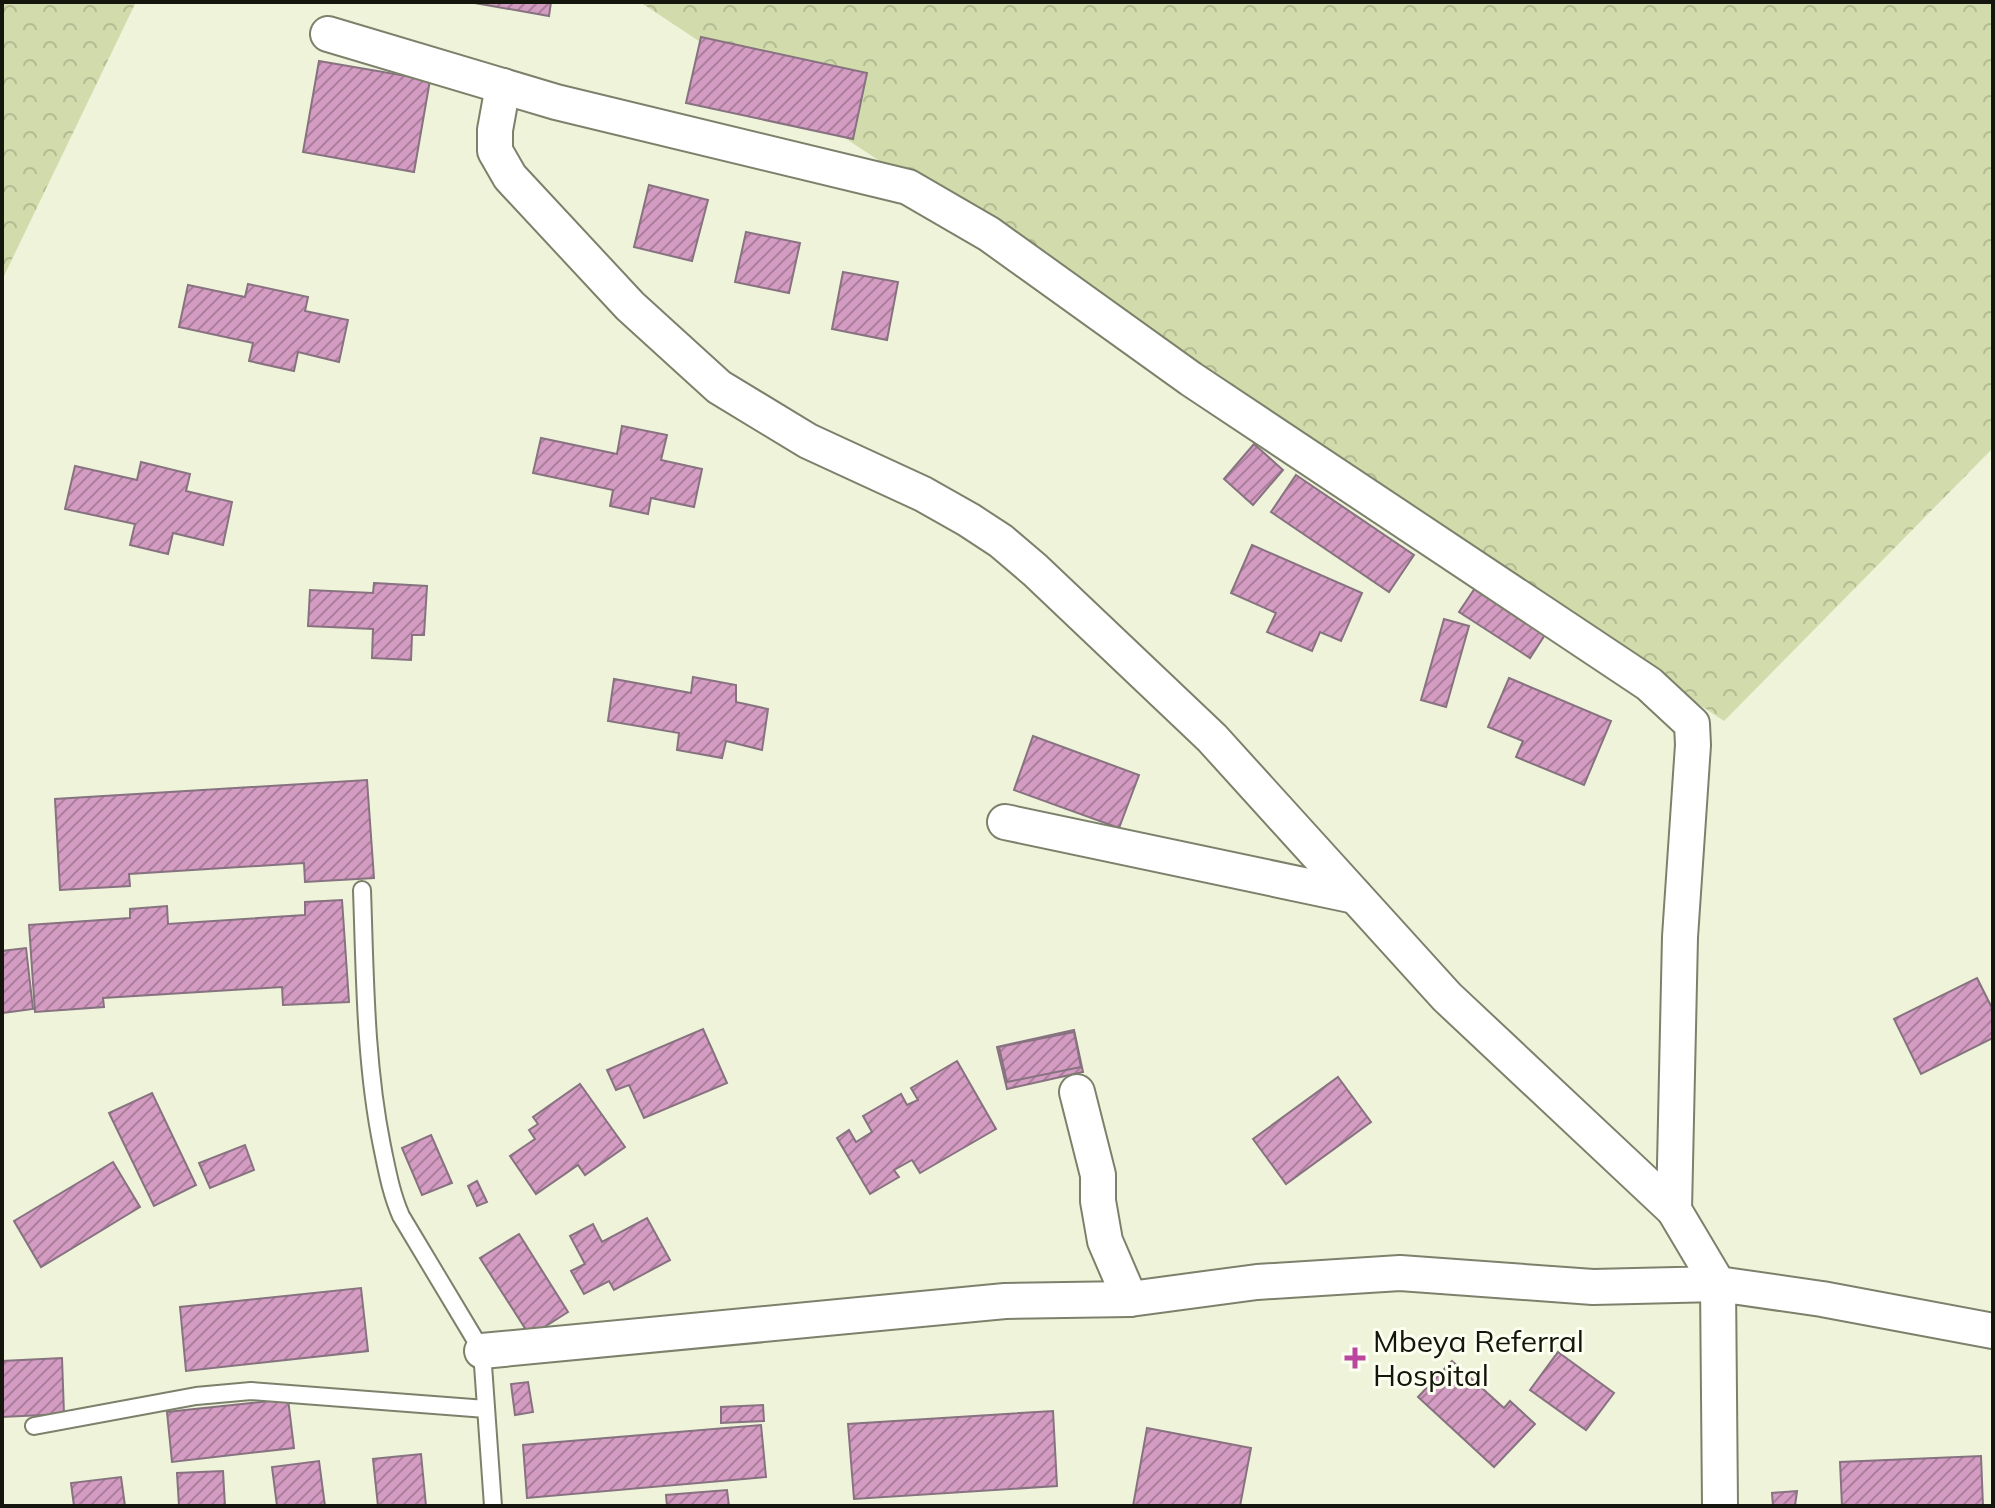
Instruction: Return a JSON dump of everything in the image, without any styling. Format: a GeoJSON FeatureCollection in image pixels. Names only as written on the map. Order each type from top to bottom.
{"type":"FeatureCollection","features":[{"type":"Feature","properties":{"kind":"street"},"geometry":{"type":"LineString","coordinates":[[328,34],[556,102],[908,187],[989,234],[1191,379],[1649,684],[1675,706],[1692,724],[1693,745],[1680,937],[1674,1210]]}},
{"type":"Feature","properties":{"kind":"street"},"geometry":{"type":"LineString","coordinates":[[503,86],[495,130],[495,151],[510,177],[630,306],[719,387],[808,441],[923,494],[1001,541],[1212,738],[1447,997],[1674,1210],[1718,1284],[1720,1506]]}},
{"type":"Feature","properties":{"kind":"street"},"geometry":{"type":"LineString","coordinates":[[1005,822],[1355,896]]}},
{"type":"Feature","properties":{"kind":"street"},"geometry":{"type":"LineString","coordinates":[[1077,1092],[1098,1175],[1098,1201],[1105,1241],[1130,1299]]}},
{"type":"Feature","properties":{"kind":"street"},"geometry":{"type":"LineString","coordinates":[[482,1351],[1005,1301],[1130,1299],[1257,1282],[1400,1273],[1593,1287],[1718,1284],[1822,1299],[1993,1331]]}},
{"type":"Feature","properties":{"kind":"lane"},"geometry":{"type":"LineString","coordinates":[[362,890],[368,1051],[392,1196],[482,1351],[493,1506]]}},
{"type":"Feature","properties":{"kind":"lane"},"geometry":{"type":"LineString","coordinates":[[34,1426],[196,1396],[251,1391],[486,1409]]}},
{"type":"Feature","properties":{"kind":"green space"},"geometry":{"type":"Polygon","coordinates":[[[2,2],[136,2],[2,280],[2,2]]]}},
{"type":"Feature","properties":{"kind":"green space"},"geometry":{"type":"Polygon","coordinates":[[[640,2],[1993,2],[1993,448],[1724,721],[640,2]]]}},
{"type":"Feature","properties":{"kind":"building"},"geometry":{"type":"Polygon","coordinates":[[[469,2],[551,2],[549,16],[469,2]]]}},
{"type":"Feature","properties":{"kind":"building"},"geometry":{"type":"Polygon","coordinates":[[[701,37],[867,73],[853,139],[686,103],[701,37]]]}},
{"type":"Feature","properties":{"kind":"building"},"geometry":{"type":"Polygon","coordinates":[[[319,61],[430,80],[414,172],[303,152],[319,61]]]}},
{"type":"Feature","properties":{"kind":"building"},"geometry":{"type":"Polygon","coordinates":[[[649,185],[708,200],[692,261],[634,247],[649,185]]]}},
{"type":"Feature","properties":{"kind":"building"},"geometry":{"type":"Polygon","coordinates":[[[746,232],[800,243],[789,293],[735,282],[746,232]]]}},
{"type":"Feature","properties":{"kind":"building"},"geometry":{"type":"Polygon","coordinates":[[[843,272],[898,282],[887,340],[832,329],[843,272]]]}},
{"type":"Feature","properties":{"kind":"building"},"geometry":{"type":"Polygon","coordinates":[[[248,284],[308,297],[305,311],[348,320],[339,362],[298,352],[294,371],[249,361],[253,343],[179,327],[188,285],[245,297],[248,284]]]}},
{"type":"Feature","properties":{"kind":"building"},"geometry":{"type":"Polygon","coordinates":[[[622,426],[667,435],[661,460],[702,469],[694,507],[651,498],[648,514],[610,506],[613,490],[533,473],[541,438],[617,454],[622,426]]]}},
{"type":"Feature","properties":{"kind":"building"},"geometry":{"type":"Polygon","coordinates":[[[1254,444],[1283,470],[1253,505],[1224,479],[1254,444]]]}},
{"type":"Feature","properties":{"kind":"building"},"geometry":{"type":"Polygon","coordinates":[[[141,462],[190,474],[186,491],[232,502],[223,545],[173,533],[168,554],[130,545],[135,524],[65,509],[75,466],[137,480],[141,462]]]}},
{"type":"Feature","properties":{"kind":"building"},"geometry":{"type":"Polygon","coordinates":[[[1296,475],[1414,555],[1389,592],[1271,512],[1296,475]]]}},
{"type":"Feature","properties":{"kind":"building"},"geometry":{"type":"Polygon","coordinates":[[[1252,545],[1362,593],[1341,641],[1320,632],[1312,651],[1267,632],[1276,613],[1231,593],[1252,545]]]}},
{"type":"Feature","properties":{"kind":"building"},"geometry":{"type":"Polygon","coordinates":[[[374,583],[427,586],[424,635],[412,635],[411,660],[372,658],[373,629],[308,626],[310,590],[373,593],[374,583]]]}},
{"type":"Feature","properties":{"kind":"building"},"geometry":{"type":"Polygon","coordinates":[[[1477,585],[1548,630],[1530,658],[1459,612],[1477,585]]]}},
{"type":"Feature","properties":{"kind":"building"},"geometry":{"type":"Polygon","coordinates":[[[1444,619],[1469,626],[1446,707],[1421,700],[1444,619]]]}},
{"type":"Feature","properties":{"kind":"building"},"geometry":{"type":"Polygon","coordinates":[[[693,677],[736,685],[736,702],[768,709],[762,750],[726,741],[722,758],[677,750],[679,733],[608,721],[614,679],[691,693],[693,677]]]}},
{"type":"Feature","properties":{"kind":"building"},"geometry":{"type":"Polygon","coordinates":[[[1509,678],[1611,721],[1584,785],[1516,757],[1523,741],[1488,727],[1509,678]]]}},
{"type":"Feature","properties":{"kind":"building"},"geometry":{"type":"Polygon","coordinates":[[[1033,736],[1139,775],[1119,828],[1014,790],[1033,736]]]}},
{"type":"Feature","properties":{"kind":"building"},"geometry":{"type":"Polygon","coordinates":[[[367,780],[374,878],[305,882],[304,863],[129,874],[130,886],[60,890],[55,799],[367,780]]]}},
{"type":"Feature","properties":{"kind":"building"},"geometry":{"type":"Polygon","coordinates":[[[342,900],[349,1002],[283,1005],[282,987],[103,998],[104,1007],[35,1012],[29,925],[130,918],[130,909],[167,906],[168,924],[305,915],[305,902],[342,900]]]}},
{"type":"Feature","properties":{"kind":"building"},"geometry":{"type":"Polygon","coordinates":[[[26,948],[33,1009],[2,1013],[2,951],[26,948]]]}},
{"type":"Feature","properties":{"kind":"building"},"geometry":{"type":"Polygon","coordinates":[[[1977,978],[1993,1010],[1993,1038],[1921,1074],[1894,1019],[1977,978]]]}},
{"type":"Feature","properties":{"kind":"building"},"geometry":{"type":"Polygon","coordinates":[[[703,1029],[727,1083],[644,1118],[629,1085],[616,1090],[607,1070],[703,1029]]]}},
{"type":"Feature","properties":{"kind":"building"},"geometry":{"type":"Polygon","coordinates":[[[1074,1030],[1083,1072],[1007,1089],[997,1047],[1074,1030]]]}},
{"type":"Feature","properties":{"kind":"building"},"geometry":{"type":"Polygon","coordinates":[[[1074,1032],[1081,1067],[1007,1082],[999,1047],[1074,1032]]]}},
{"type":"Feature","properties":{"kind":"building"},"geometry":{"type":"Polygon","coordinates":[[[957,1061],[996,1129],[920,1173],[912,1160],[894,1170],[899,1177],[870,1194],[837,1138],[849,1130],[856,1142],[872,1132],[863,1116],[901,1094],[907,1105],[918,1100],[911,1088],[957,1061]]]}},
{"type":"Feature","properties":{"kind":"building"},"geometry":{"type":"Polygon","coordinates":[[[1338,1077],[1371,1122],[1286,1184],[1253,1139],[1338,1077]]]}},
{"type":"Feature","properties":{"kind":"building"},"geometry":{"type":"Polygon","coordinates":[[[580,1084],[625,1147],[585,1175],[578,1165],[536,1194],[510,1156],[535,1139],[529,1130],[538,1124],[533,1117],[580,1084]]]}},
{"type":"Feature","properties":{"kind":"building"},"geometry":{"type":"Polygon","coordinates":[[[152,1093],[196,1185],[154,1206],[109,1113],[152,1093]]]}},
{"type":"Feature","properties":{"kind":"building"},"geometry":{"type":"Polygon","coordinates":[[[431,1135],[452,1183],[422,1195],[402,1148],[431,1135]]]}},
{"type":"Feature","properties":{"kind":"building"},"geometry":{"type":"Polygon","coordinates":[[[245,1145],[254,1170],[210,1188],[199,1163],[245,1145]]]}},
{"type":"Feature","properties":{"kind":"building"},"geometry":{"type":"Polygon","coordinates":[[[113,1162],[140,1207],[41,1267],[14,1221],[113,1162]]]}},
{"type":"Feature","properties":{"kind":"building"},"geometry":{"type":"Polygon","coordinates":[[[477,1181],[487,1202],[477,1206],[468,1186],[477,1181]]]}},
{"type":"Feature","properties":{"kind":"building"},"geometry":{"type":"Polygon","coordinates":[[[647,1218],[670,1260],[614,1290],[609,1281],[584,1294],[571,1271],[585,1264],[570,1236],[593,1224],[602,1242],[647,1218]]]}},
{"type":"Feature","properties":{"kind":"building"},"geometry":{"type":"Polygon","coordinates":[[[519,1234],[568,1312],[530,1336],[480,1258],[519,1234]]]}},
{"type":"Feature","properties":{"kind":"building"},"geometry":{"type":"Polygon","coordinates":[[[361,1288],[368,1351],[186,1371],[180,1307],[361,1288]]]}},
{"type":"Feature","properties":{"kind":"building"},"geometry":{"type":"Polygon","coordinates":[[[1558,1352],[1614,1393],[1586,1430],[1530,1390],[1558,1352]]]}},
{"type":"Feature","properties":{"kind":"building"},"geometry":{"type":"Polygon","coordinates":[[[62,1358],[64,1414],[2,1417],[2,1361],[62,1358]]]}},
{"type":"Feature","properties":{"kind":"building"},"geometry":{"type":"Polygon","coordinates":[[[1452,1361],[1504,1408],[1510,1401],[1535,1424],[1494,1467],[1418,1397],[1452,1361]]]}},
{"type":"Feature","properties":{"kind":"building"},"geometry":{"type":"Polygon","coordinates":[[[528,1382],[533,1412],[515,1415],[511,1384],[528,1382]]]}},
{"type":"Feature","properties":{"kind":"building"},"geometry":{"type":"Polygon","coordinates":[[[288,1399],[294,1448],[172,1462],[167,1412],[288,1399]]]}},
{"type":"Feature","properties":{"kind":"building"},"geometry":{"type":"Polygon","coordinates":[[[763,1405],[764,1421],[721,1423],[721,1407],[763,1405]]]}},
{"type":"Feature","properties":{"kind":"building"},"geometry":{"type":"Polygon","coordinates":[[[1053,1411],[1057,1486],[854,1499],[848,1424],[1053,1411]]]}},
{"type":"Feature","properties":{"kind":"building"},"geometry":{"type":"Polygon","coordinates":[[[761,1425],[766,1477],[527,1498],[523,1445],[761,1425]]]}},
{"type":"Feature","properties":{"kind":"building"},"geometry":{"type":"Polygon","coordinates":[[[1147,1428],[1251,1448],[1240,1506],[1133,1506],[1147,1428]]]}},
{"type":"Feature","properties":{"kind":"building"},"geometry":{"type":"Polygon","coordinates":[[[421,1454],[426,1506],[378,1506],[373,1459],[421,1454]]]}},
{"type":"Feature","properties":{"kind":"building"},"geometry":{"type":"Polygon","coordinates":[[[1981,1456],[1983,1506],[1842,1506],[1840,1462],[1981,1456]]]}},
{"type":"Feature","properties":{"kind":"building"},"geometry":{"type":"Polygon","coordinates":[[[319,1461],[325,1506],[277,1506],[272,1467],[319,1461]]]}},
{"type":"Feature","properties":{"kind":"building"},"geometry":{"type":"Polygon","coordinates":[[[223,1471],[225,1506],[179,1506],[177,1473],[223,1471]]]}},
{"type":"Feature","properties":{"kind":"building"},"geometry":{"type":"Polygon","coordinates":[[[121,1477],[125,1506],[74,1506],[71,1483],[121,1477]]]}},
{"type":"Feature","properties":{"kind":"building"},"geometry":{"type":"Polygon","coordinates":[[[727,1490],[729,1506],[667,1506],[666,1495],[727,1490]]]}},
{"type":"Feature","properties":{"kind":"building"},"geometry":{"type":"Polygon","coordinates":[[[1797,1491],[1795,1506],[1773,1506],[1772,1493],[1797,1491]]]}},
{"type":"Feature","properties":{"kind":"place","name":"Mbeya Referral Hospital"},"geometry":{"type":"Point","coordinates":[1355,1358]}}]}
